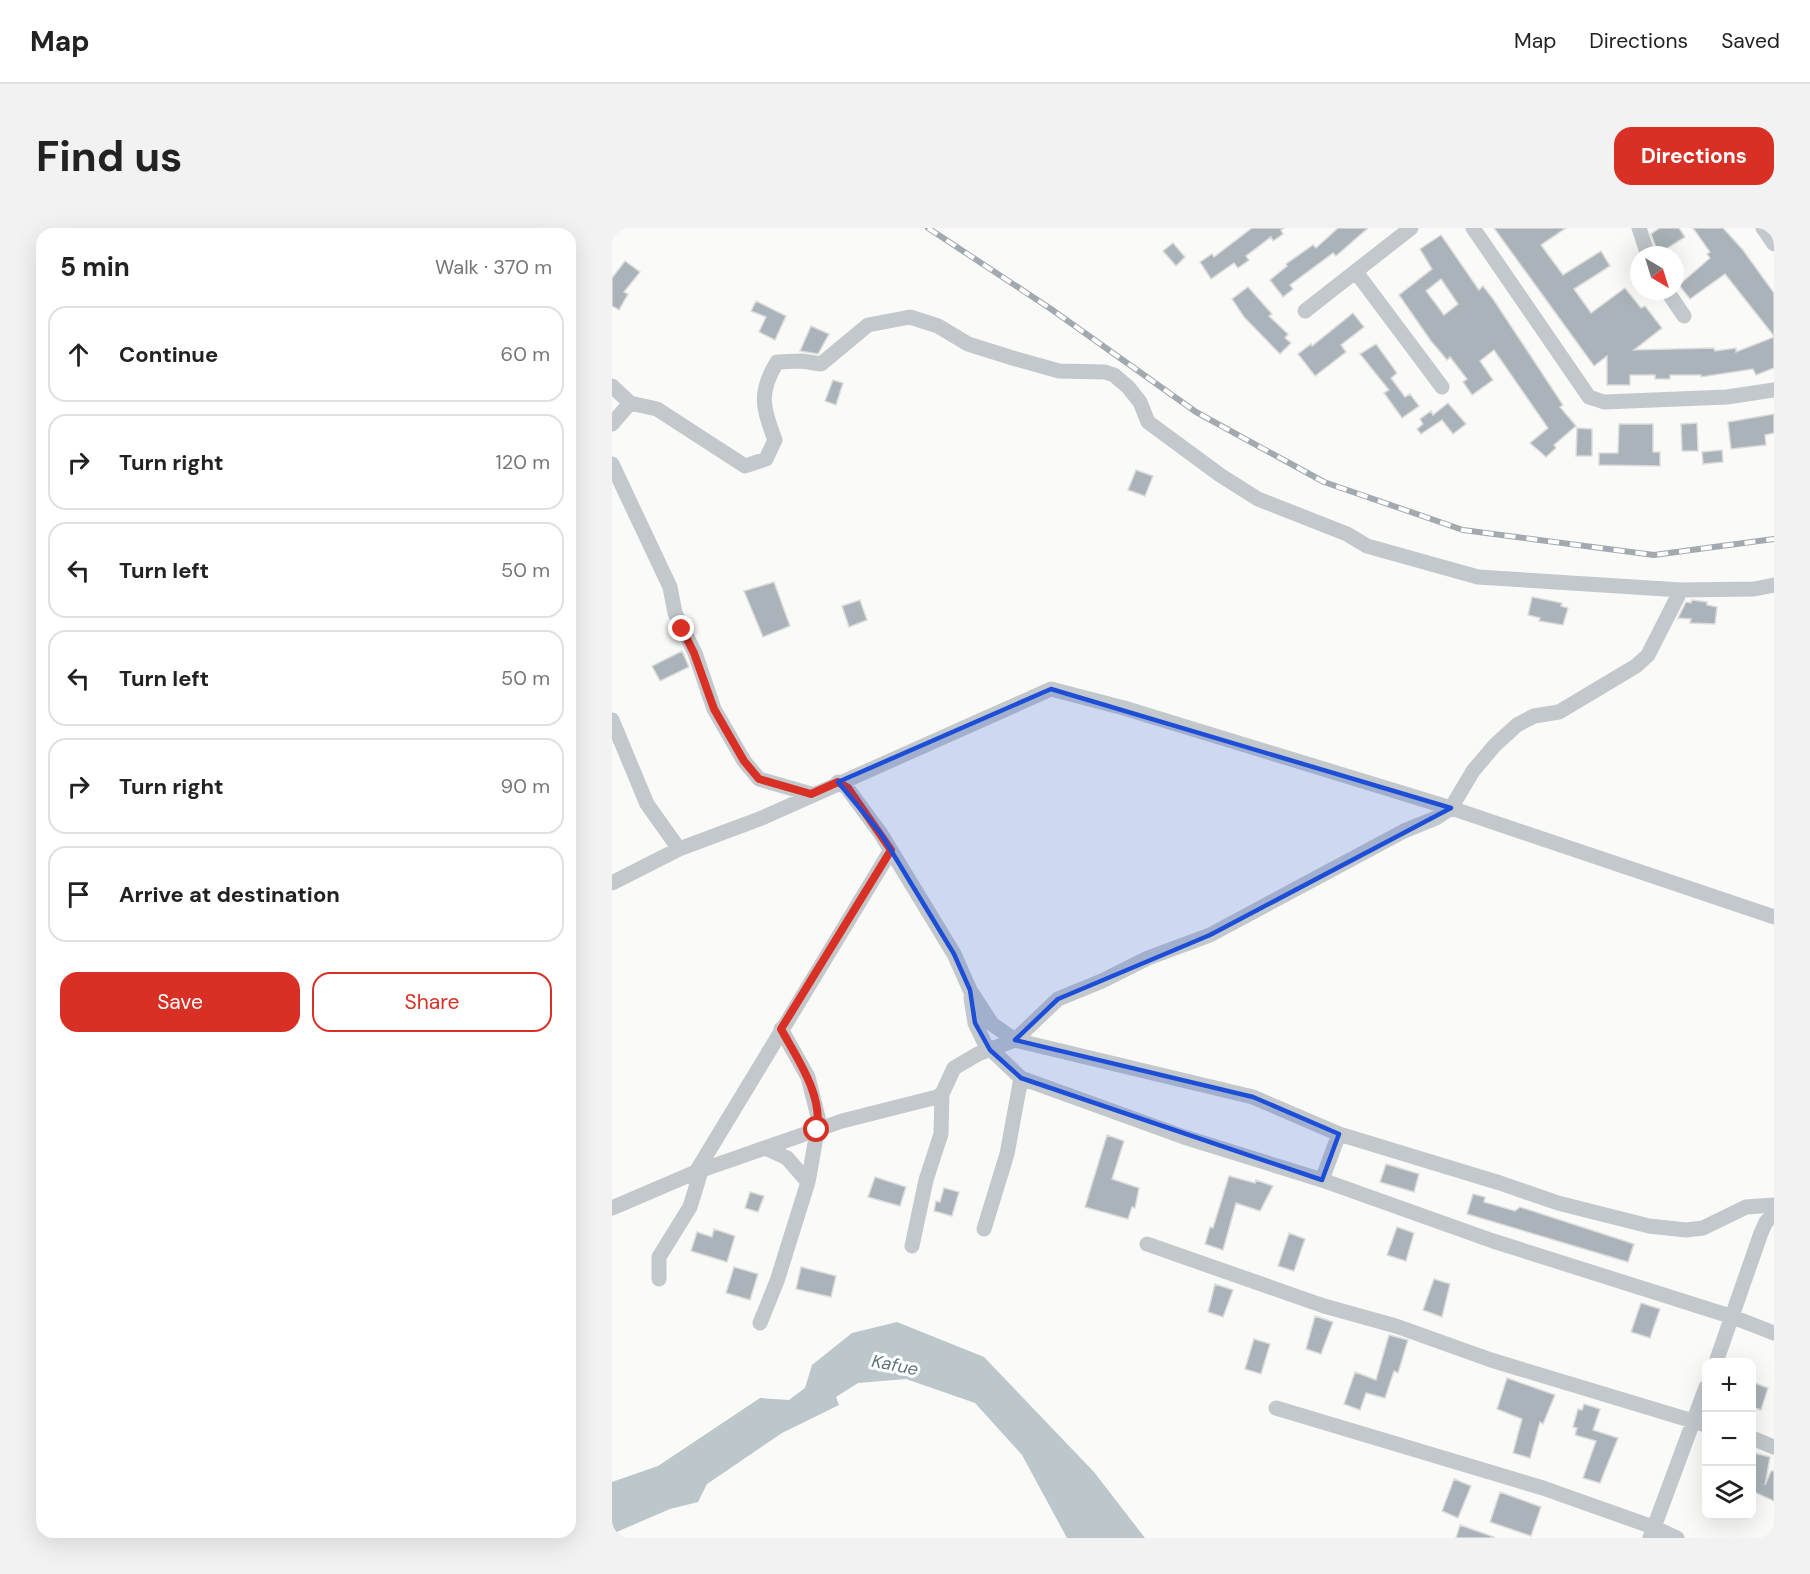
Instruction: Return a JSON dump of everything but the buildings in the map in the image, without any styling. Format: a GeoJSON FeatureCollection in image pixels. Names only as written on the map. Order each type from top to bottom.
{"type":"FeatureCollection","features":[{"type":"Feature","properties":{"kind":"street"},"geometry":{"type":"LineString","coordinates":[[1305,311],[1411,228]]}},
{"type":"Feature","properties":{"kind":"street"},"geometry":{"type":"LineString","coordinates":[[1473,228],[1589,397],[1604,402],[1727,397],[1774,390]]}},
{"type":"Feature","properties":{"kind":"street"},"geometry":{"type":"LineString","coordinates":[[1639,228],[1645,246]]}},
{"type":"Feature","properties":{"kind":"street"},"geometry":{"type":"LineString","coordinates":[[1763,228],[1774,244]]}},
{"type":"Feature","properties":{"kind":"street"},"geometry":{"type":"LineString","coordinates":[[1356,272],[1442,387]]}},
{"type":"Feature","properties":{"kind":"street"},"geometry":{"type":"LineString","coordinates":[[1673,300],[1684,316]]}},
{"type":"Feature","properties":{"kind":"street"},"geometry":{"type":"LineString","coordinates":[[612,386],[630,403],[657,409],[745,466],[766,459],[775,440],[764,410],[765,382],[777,363],[802,361],[821,364],[868,325],[910,318],[938,326],[968,344],[1016,359],[1059,371],[1105,372],[1114,375],[1134,394],[1148,422],[1220,475],[1258,499],[1347,534],[1367,546],[1478,577],[1681,590],[1754,589],[1774,585]]}},
{"type":"Feature","properties":{"kind":"street"},"geometry":{"type":"LineString","coordinates":[[612,424],[630,403]]}},
{"type":"Feature","properties":{"kind":"street"},"geometry":{"type":"LineString","coordinates":[[612,464],[670,587],[675,613],[694,653],[714,709],[744,761],[759,779],[811,794]]}},
{"type":"Feature","properties":{"kind":"street"},"geometry":{"type":"LineString","coordinates":[[912,1246],[926,1180],[941,1134],[942,1094],[954,1068],[1015,1040],[1058,999],[1102,981],[1148,958],[1210,935],[1451,808],[1473,771],[1495,745],[1517,725],[1534,716],[1559,712],[1636,666],[1648,655],[1681,590]]}},
{"type":"Feature","properties":{"kind":"street"},"geometry":{"type":"LineString","coordinates":[[612,883],[679,849],[762,818],[811,794],[1052,689],[1124,708],[1451,808],[1774,917]]}},
{"type":"Feature","properties":{"kind":"street"},"geometry":{"type":"LineString","coordinates":[[612,720],[648,804],[679,849]]}},
{"type":"Feature","properties":{"kind":"street"},"geometry":{"type":"LineString","coordinates":[[838,782],[848,788],[891,850],[954,954],[970,990],[992,1024],[1015,1040],[1253,1097],[1339,1134],[1558,1203],[1649,1226],[1686,1230],[1703,1228],[1746,1207],[1774,1205]]}},
{"type":"Feature","properties":{"kind":"street"},"geometry":{"type":"LineString","coordinates":[[659,1279],[659,1257],[690,1207],[698,1172],[781,1029],[891,850]]}},
{"type":"Feature","properties":{"kind":"street"},"geometry":{"type":"LineString","coordinates":[[970,990],[975,1023],[990,1050],[1021,1078],[1184,1137],[1322,1180],[1493,1241],[1733,1317],[1774,1333]]}},
{"type":"Feature","properties":{"kind":"street"},"geometry":{"type":"LineString","coordinates":[[760,1323],[777,1281],[808,1182],[819,1121],[808,1077],[781,1029]]}},
{"type":"Feature","properties":{"kind":"street"},"geometry":{"type":"LineString","coordinates":[[984,1229],[1007,1154],[1021,1078]]}},
{"type":"Feature","properties":{"kind":"street"},"geometry":{"type":"LineString","coordinates":[[612,1208],[698,1172],[817,1130],[942,1094]]}},
{"type":"Feature","properties":{"kind":"street"},"geometry":{"type":"LineString","coordinates":[[1322,1180],[1339,1134]]}},
{"type":"Feature","properties":{"kind":"street"},"geometry":{"type":"LineString","coordinates":[[717,1138],[722,1151],[731,1161]]}},
{"type":"Feature","properties":{"kind":"street"},"geometry":{"type":"LineString","coordinates":[[765,1148],[787,1158],[808,1182]]}},
{"type":"Feature","properties":{"kind":"street"},"geometry":{"type":"LineString","coordinates":[[1718,1358],[1761,1233],[1766,1222],[1774,1214]]}},
{"type":"Feature","properties":{"kind":"street"},"geometry":{"type":"LineString","coordinates":[[1147,1244],[1324,1306],[1396,1326],[1491,1360],[1700,1423],[1651,1532]]}},
{"type":"Feature","properties":{"kind":"street"},"geometry":{"type":"LineString","coordinates":[[1276,1408],[1543,1488],[1651,1532],[1677,1538]]}},
{"type":"Feature","properties":{"kind":"street"},"geometry":{"type":"LineString","coordinates":[[1756,1440],[1774,1447]]}},
{"type":"Feature","properties":{"kind":"highlighted area"},"geometry":{"type":"Polygon","coordinates":[[[1051,689],[1451,808],[1210,935],[1058,999],[1015,1040],[1253,1097],[1339,1134],[1322,1180],[1021,1078],[990,1050],[975,1023],[970,990],[954,954],[881,834],[838,782],[1051,689]]]}},
{"type":"Feature","properties":{"kind":"water","name":"Kafue"},"geometry":{"type":"Polygon","coordinates":[[[897,1322],[984,1357],[1094,1472],[1145,1538],[1067,1538],[1022,1455],[975,1403],[906,1379],[858,1383],[836,1397],[839,1405],[782,1433],[707,1484],[698,1502],[670,1509],[612,1534],[612,1482],[658,1466],[760,1398],[789,1400],[805,1388],[812,1365],[852,1333],[897,1322]]]}},
{"type":"Feature","properties":{"kind":"railway"},"geometry":{"type":"LineString","coordinates":[[928,228],[1051,309],[1196,412],[1324,482],[1463,530],[1654,555],[1774,539]]}},
{"type":"Feature","properties":{"kind":"route"},"geometry":{"type":"LineString","coordinates":[[682,629],[710,692],[714,709],[744,761],[759,779],[785,789],[811,794],[838,782],[848,788],[891,850],[781,1029],[808,1077],[819,1121],[817,1130]]}}]}
